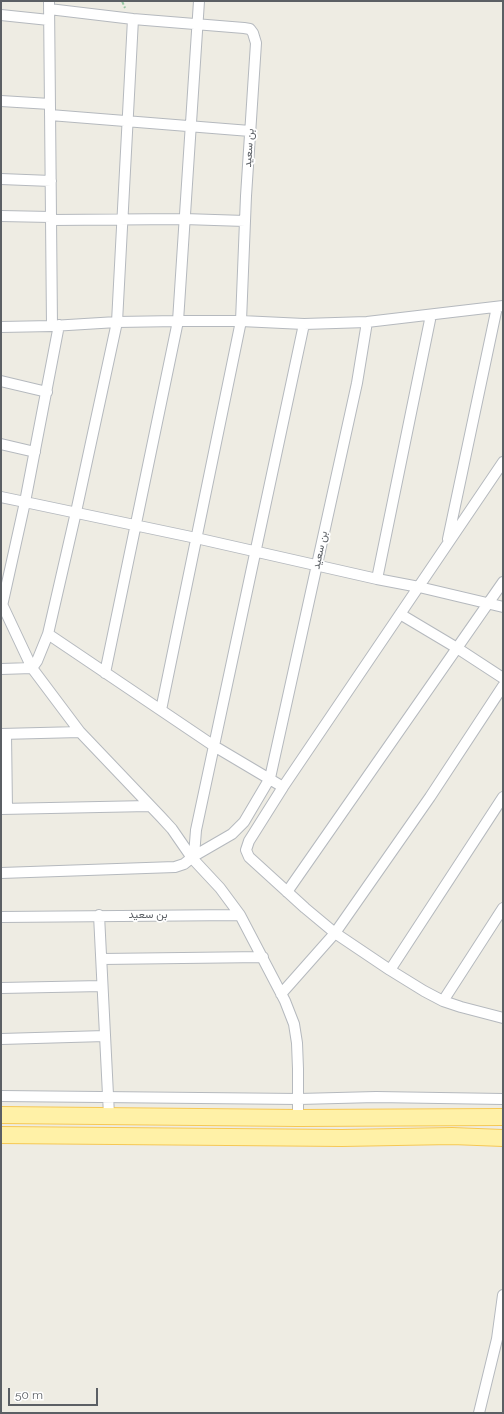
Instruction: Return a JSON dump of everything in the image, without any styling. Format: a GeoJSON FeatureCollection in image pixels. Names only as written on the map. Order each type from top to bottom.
{"type":"FeatureCollection","features":[{"type":"Feature","properties":{"kind":"main road"},"geometry":{"type":"LineString","coordinates":[[1,1115],[298,1118],[503,1117]]}},
{"type":"Feature","properties":{"kind":"main road"},"geometry":{"type":"LineString","coordinates":[[1,1135],[342,1138],[452,1136],[503,1138]]}},
{"type":"Feature","properties":{"kind":"street"},"geometry":{"type":"LineString","coordinates":[[106,673],[178,321],[199,1]]}},
{"type":"Feature","properties":{"kind":"street"},"geometry":{"type":"LineString","coordinates":[[49,10],[51,218],[56,326],[47,392],[25,502],[1,604],[32,668],[80,732],[172,830],[220,888],[240,915],[263,957],[294,1024],[297,1043],[298,1118]]}},
{"type":"Feature","properties":{"kind":"street","name":"بن سعيد"},"geometry":{"type":"LineString","coordinates":[[1,15],[49,10],[132,19],[197,23],[244,28],[250,29],[256,43],[245,220],[241,320],[161,710]]}},
{"type":"Feature","properties":{"kind":"street"},"geometry":{"type":"LineString","coordinates":[[32,668],[37,661],[48,634],[117,322],[132,19]]}},
{"type":"Feature","properties":{"kind":"street"},"geometry":{"type":"LineString","coordinates":[[1,101],[50,110],[128,120],[250,131]]}},
{"type":"Feature","properties":{"kind":"street"},"geometry":{"type":"LineString","coordinates":[[1,179],[51,181]]}},
{"type":"Feature","properties":{"kind":"street"},"geometry":{"type":"LineString","coordinates":[[1,216],[122,220],[245,220]]}},
{"type":"Feature","properties":{"kind":"street"},"geometry":{"type":"LineString","coordinates":[[1,327],[56,326],[117,322],[241,320],[304,324],[367,322],[500,307],[494,325],[447,545]]}},
{"type":"Feature","properties":{"kind":"street"},"geometry":{"type":"LineString","coordinates":[[377,579],[432,315]]}},
{"type":"Feature","properties":{"kind":"street","name":"بن سعيد"},"geometry":{"type":"LineString","coordinates":[[1,873],[175,867],[184,864],[232,834],[244,822],[270,778],[357,383],[367,322]]}},
{"type":"Feature","properties":{"kind":"street"},"geometry":{"type":"LineString","coordinates":[[193,857],[196,830],[304,324]]}},
{"type":"Feature","properties":{"kind":"street"},"geometry":{"type":"LineString","coordinates":[[494,325],[503,330]]}},
{"type":"Feature","properties":{"kind":"street"},"geometry":{"type":"LineString","coordinates":[[1,381],[47,392]]}},
{"type":"Feature","properties":{"kind":"street"},"geometry":{"type":"LineString","coordinates":[[1,444],[35,452]]}},
{"type":"Feature","properties":{"kind":"street"},"geometry":{"type":"LineString","coordinates":[[503,462],[283,787],[249,841],[246,850],[249,858],[335,933],[390,970],[443,1001],[503,1018]]}},
{"type":"Feature","properties":{"kind":"street"},"geometry":{"type":"LineString","coordinates":[[1,497],[196,538],[503,607]]}},
{"type":"Feature","properties":{"kind":"street"},"geometry":{"type":"LineString","coordinates":[[287,892],[503,582]]}},
{"type":"Feature","properties":{"kind":"street"},"geometry":{"type":"LineString","coordinates":[[400,614],[457,648],[503,678]]}},
{"type":"Feature","properties":{"kind":"street"},"geometry":{"type":"LineString","coordinates":[[48,634],[214,746],[283,787]]}},
{"type":"Feature","properties":{"kind":"street"},"geometry":{"type":"LineString","coordinates":[[1,669],[32,668]]}},
{"type":"Feature","properties":{"kind":"street"},"geometry":{"type":"LineString","coordinates":[[281,994],[335,933],[430,797],[503,686]]}},
{"type":"Feature","properties":{"kind":"street"},"geometry":{"type":"LineString","coordinates":[[80,732],[3,734],[4,809],[149,806]]}},
{"type":"Feature","properties":{"kind":"street"},"geometry":{"type":"LineString","coordinates":[[390,970],[503,797]]}},
{"type":"Feature","properties":{"kind":"street"},"geometry":{"type":"LineString","coordinates":[[443,1001],[503,908]]}},
{"type":"Feature","properties":{"kind":"street"},"geometry":{"type":"LineString","coordinates":[[99,915],[109,1116]]}},
{"type":"Feature","properties":{"kind":"street","name":"بن سعيد"},"geometry":{"type":"LineString","coordinates":[[1,917],[240,915]]}},
{"type":"Feature","properties":{"kind":"street"},"geometry":{"type":"LineString","coordinates":[[102,958],[263,957]]}},
{"type":"Feature","properties":{"kind":"street"},"geometry":{"type":"LineString","coordinates":[[1,988],[102,986]]}},
{"type":"Feature","properties":{"kind":"street"},"geometry":{"type":"LineString","coordinates":[[1,1039],[105,1036]]}},
{"type":"Feature","properties":{"kind":"street"},"geometry":{"type":"LineString","coordinates":[[1,1096],[298,1099],[376,1097],[503,1099]]}},
{"type":"Feature","properties":{"kind":"street"},"geometry":{"type":"LineString","coordinates":[[479,1413],[497,1339],[503,1295]]}}]}
